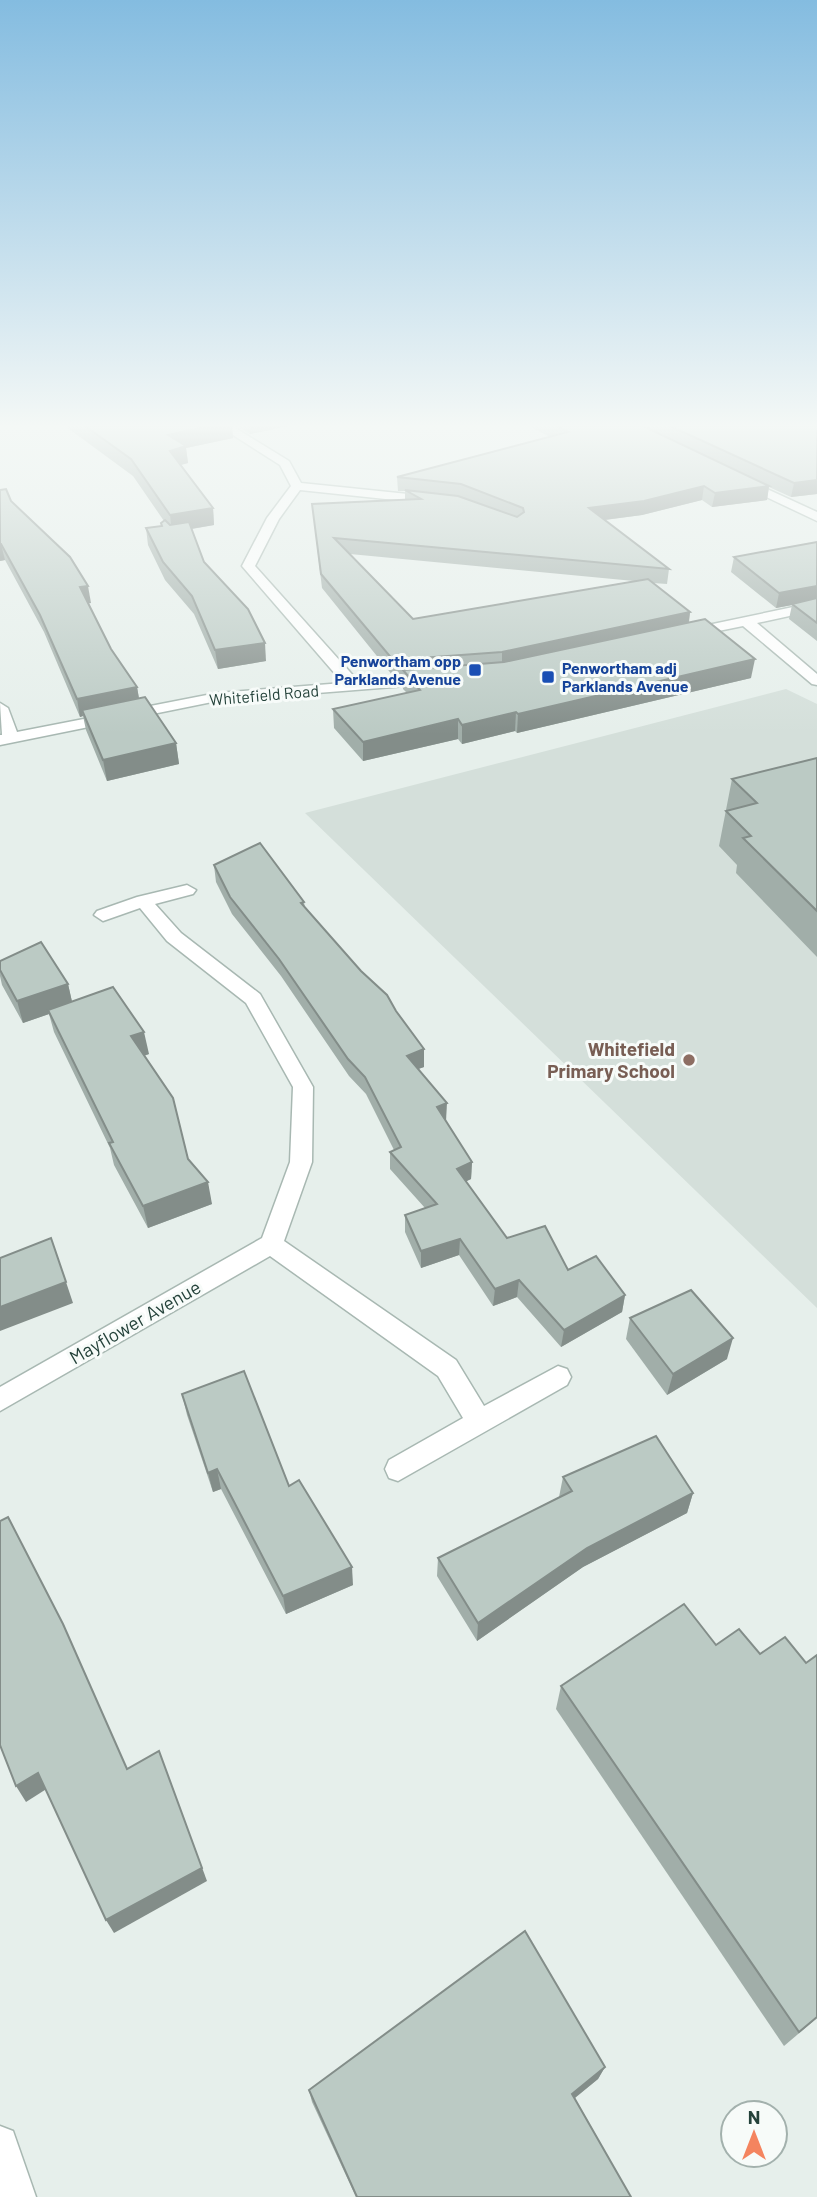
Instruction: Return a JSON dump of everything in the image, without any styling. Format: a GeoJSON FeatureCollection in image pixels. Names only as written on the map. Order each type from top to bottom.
{"type":"FeatureCollection","features":[{"type":"Feature","properties":{"kind":"street"},"geometry":{"type":"LineString","coordinates":[[267,529],[248,566],[355,687]]}},
{"type":"Feature","properties":{"kind":"street"},"geometry":{"type":"LineString","coordinates":[[677,635],[817,606]]}},
{"type":"Feature","properties":{"kind":"street"},"geometry":{"type":"LineString","coordinates":[[745,620],[817,681]]}},
{"type":"Feature","properties":{"kind":"street","name":"Whitefield Road"},"geometry":{"type":"LineString","coordinates":[[6,738],[217,697],[449,679]]}},
{"type":"Feature","properties":{"kind":"street"},"geometry":{"type":"LineString","coordinates":[[0,708],[6,738]]}},
{"type":"Feature","properties":{"kind":"street"},"geometry":{"type":"LineString","coordinates":[[103,915],[144,901],[187,891]]}},
{"type":"Feature","properties":{"kind":"street"},"geometry":{"type":"LineString","coordinates":[[144,901],[174,937],[253,999],[303,1087],[301,1162],[271,1244],[446,1368],[479,1420]]}},
{"type":"Feature","properties":{"kind":"street","name":"Mayflower Avenue"},"geometry":{"type":"LineString","coordinates":[[0,1400],[271,1244]]}},
{"type":"Feature","properties":{"kind":"street"},"geometry":{"type":"LineString","coordinates":[[398,1469],[479,1420],[558,1377]]}},
{"type":"Feature","properties":{"kind":"street"},"geometry":{"type":"LineString","coordinates":[[0,2144],[17,2197]]}},
{"type":"Feature","properties":{"kind":"shaded area","name":"Whitefield Primary School"},"geometry":{"type":"Polygon","coordinates":[[[786,689],[817,704],[817,1308],[305,813],[786,689]]]}},
{"type":"Feature","properties":{"kind":"building"},"geometry":{"type":"Polygon","coordinates":[[[0,529],[40,529],[70,557],[88,586],[80,587],[111,649],[137,687],[77,699],[40,615],[0,544],[0,529]]]}},
{"type":"Feature","properties":{"kind":"building"},"geometry":{"type":"Polygon","coordinates":[[[146,529],[191,529],[204,562],[248,609],[265,643],[215,650],[192,596],[163,562],[146,529]]]}},
{"type":"Feature","properties":{"kind":"building"},"geometry":{"type":"Polygon","coordinates":[[[315,529],[616,529],[669,569],[334,538],[413,619],[648,579],[690,612],[502,652],[393,660],[321,574],[315,529]]]}},
{"type":"Feature","properties":{"kind":"building"},"geometry":{"type":"Polygon","coordinates":[[[817,542],[817,586],[779,593],[734,557],[817,542]]]}},
{"type":"Feature","properties":{"kind":"building"},"geometry":{"type":"Polygon","coordinates":[[[817,598],[817,623],[792,604],[817,598]]]}},
{"type":"Feature","properties":{"kind":"building"},"geometry":{"type":"Polygon","coordinates":[[[705,619],[755,659],[518,714],[516,712],[462,725],[458,719],[363,742],[333,709],[420,690],[403,670],[504,662],[705,619]]]}},
{"type":"Feature","properties":{"kind":"building"},"geometry":{"type":"Polygon","coordinates":[[[145,697],[176,743],[103,760],[82,710],[145,697]]]}},
{"type":"Feature","properties":{"kind":"building"},"geometry":{"type":"Polygon","coordinates":[[[817,758],[817,911],[743,838],[751,836],[726,811],[757,803],[732,779],[817,758]]]}},
{"type":"Feature","properties":{"kind":"building"},"geometry":{"type":"Polygon","coordinates":[[[260,843],[304,902],[301,903],[361,971],[387,995],[424,1049],[407,1056],[447,1103],[437,1107],[472,1162],[457,1169],[507,1238],[545,1226],[568,1270],[596,1256],[625,1295],[564,1330],[519,1280],[495,1289],[460,1239],[421,1251],[405,1215],[437,1204],[390,1152],[401,1147],[365,1077],[348,1059],[279,959],[230,897],[214,865],[260,843]]]}},
{"type":"Feature","properties":{"kind":"building"},"geometry":{"type":"Polygon","coordinates":[[[41,942],[68,984],[17,1001],[0,970],[0,961],[41,942]]]}},
{"type":"Feature","properties":{"kind":"building"},"geometry":{"type":"Polygon","coordinates":[[[113,987],[144,1032],[131,1036],[173,1098],[188,1159],[208,1182],[143,1206],[109,1143],[113,1142],[48,1010],[113,987]]]}},
{"type":"Feature","properties":{"kind":"building"},"geometry":{"type":"Polygon","coordinates":[[[51,1238],[66,1282],[0,1307],[0,1258],[51,1238]]]}},
{"type":"Feature","properties":{"kind":"building"},"geometry":{"type":"Polygon","coordinates":[[[691,1290],[733,1338],[673,1374],[630,1318],[691,1290]]]}},
{"type":"Feature","properties":{"kind":"building"},"geometry":{"type":"Polygon","coordinates":[[[244,1371],[289,1486],[299,1480],[352,1567],[283,1596],[217,1469],[208,1473],[182,1394],[244,1371]]]}},
{"type":"Feature","properties":{"kind":"building"},"geometry":{"type":"Polygon","coordinates":[[[656,1436],[693,1493],[587,1548],[478,1623],[438,1558],[572,1491],[563,1477],[656,1436]]]}},
{"type":"Feature","properties":{"kind":"building"},"geometry":{"type":"Polygon","coordinates":[[[8,1517],[63,1624],[127,1769],[159,1751],[202,1868],[106,1920],[38,1773],[16,1786],[0,1745],[0,1521],[8,1517]]]}},
{"type":"Feature","properties":{"kind":"building"},"geometry":{"type":"Polygon","coordinates":[[[684,1604],[716,1645],[739,1629],[760,1654],[785,1637],[806,1663],[817,1655],[817,2017],[799,2032],[561,1686],[684,1604]]]}},
{"type":"Feature","properties":{"kind":"building"},"geometry":{"type":"Polygon","coordinates":[[[525,1931],[605,2067],[572,2094],[631,2197],[357,2197],[309,2090],[525,1931]]]}},
{"type":"Feature","properties":{"kind":"place","name":"Penwortham opp Parklands Avenue"},"geometry":{"type":"Point","coordinates":[475,670]}},
{"type":"Feature","properties":{"kind":"place","name":"Penwortham adj Parklands Avenue"},"geometry":{"type":"Point","coordinates":[548,677]}},
{"type":"Feature","properties":{"kind":"place","name":"Whitefield Primary School"},"geometry":{"type":"Point","coordinates":[689,1060]}}]}
